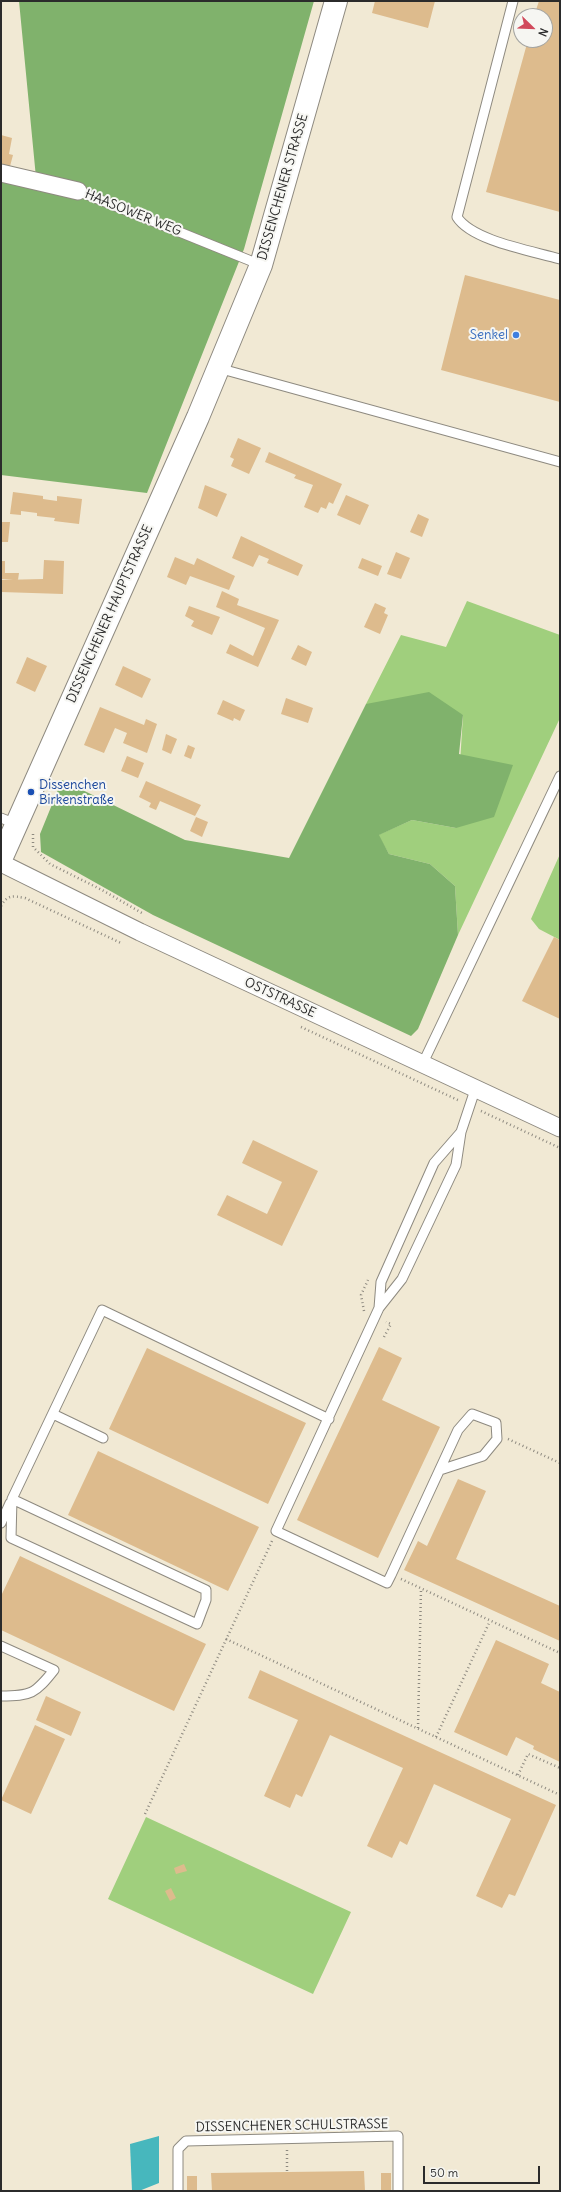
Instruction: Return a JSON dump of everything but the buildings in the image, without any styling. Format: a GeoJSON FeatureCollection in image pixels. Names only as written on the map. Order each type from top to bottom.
{"type":"FeatureCollection","features":[{"type":"Feature","properties":{"kind":"main road","name":"DISSENCHENER STRASSE"},"geometry":{"type":"LineString","coordinates":[[218,368],[260,265],[336,1]]}},
{"type":"Feature","properties":{"kind":"main road","name":"DISSENCHENER HAUPTSTRASSE"},"geometry":{"type":"LineString","coordinates":[[1,858],[9,821],[218,368]]}},
{"type":"Feature","properties":{"kind":"street","name":"HAASOWER WEG"},"geometry":{"type":"LineString","coordinates":[[1,173],[78,191]]}},
{"type":"Feature","properties":{"kind":"street","name":"OSTSTRASSE"},"geometry":{"type":"LineString","coordinates":[[1,863],[140,932],[475,1090],[560,1128]]}},
{"type":"Feature","properties":{"kind":"lane"},"geometry":{"type":"LineString","coordinates":[[513,1],[457,217],[461,224],[479,235],[560,259]]}},
{"type":"Feature","properties":{"kind":"lane","name":"HAASOWER WEG"},"geometry":{"type":"LineString","coordinates":[[78,191],[260,265]]}},
{"type":"Feature","properties":{"kind":"lane"},"geometry":{"type":"LineString","coordinates":[[218,368],[560,462]]}},
{"type":"Feature","properties":{"kind":"lane"},"geometry":{"type":"LineString","coordinates":[[422,1065],[560,776]]}},
{"type":"Feature","properties":{"kind":"lane"},"geometry":{"type":"LineString","coordinates":[[440,1470],[483,1456],[497,1439],[496,1423],[472,1414],[458,1430],[387,1583],[276,1531],[329,1419],[378,1308],[405,1273],[456,1165],[461,1132],[475,1090]]}},
{"type":"Feature","properties":{"kind":"lane"},"geometry":{"type":"LineString","coordinates":[[378,1308],[381,1282],[434,1163],[461,1132]]}},
{"type":"Feature","properties":{"kind":"lane"},"geometry":{"type":"LineString","coordinates":[[1,1523],[102,1310],[329,1419]]}},
{"type":"Feature","properties":{"kind":"lane"},"geometry":{"type":"LineString","coordinates":[[54,1414],[103,1438]]}},
{"type":"Feature","properties":{"kind":"lane"},"geometry":{"type":"LineString","coordinates":[[12,1499],[206,1590],[206,1600],[197,1624],[11,1538],[12,1499]]}},
{"type":"Feature","properties":{"kind":"lane"},"geometry":{"type":"LineString","coordinates":[[1,1646],[54,1670],[41,1686],[24,1696],[1,1696]]}},
{"type":"Feature","properties":{"kind":"lane","name":"DISSENCHENER SCHULSTRASSE"},"geometry":{"type":"LineString","coordinates":[[178,2191],[178,2149],[186,2141],[398,2136],[398,2191]]}},
{"type":"Feature","properties":{"kind":"path"},"geometry":{"type":"LineString","coordinates":[[1,906],[10,895]]}},
{"type":"Feature","properties":{"kind":"path"},"geometry":{"type":"LineString","coordinates":[[470,1106],[560,1148]]}},
{"type":"Feature","properties":{"kind":"path"},"geometry":{"type":"LineString","coordinates":[[497,1434],[560,1463]]}},
{"type":"Feature","properties":{"kind":"path"},"geometry":{"type":"LineString","coordinates":[[145,1814],[276,1531]]}},
{"type":"Feature","properties":{"kind":"path"},"geometry":{"type":"LineString","coordinates":[[391,1575],[560,1653]]}},
{"type":"Feature","properties":{"kind":"path"},"geometry":{"type":"LineString","coordinates":[[418,1728],[421,1589]]}},
{"type":"Feature","properties":{"kind":"path"},"geometry":{"type":"LineString","coordinates":[[436,1737],[490,1621]]}},
{"type":"Feature","properties":{"kind":"path"},"geometry":{"type":"LineString","coordinates":[[226,1639],[560,1795]]}},
{"type":"Feature","properties":{"kind":"path"},"geometry":{"type":"LineString","coordinates":[[518,1775],[528,1754],[560,1768]]}},
{"type":"Feature","properties":{"kind":"path"},"geometry":{"type":"LineString","coordinates":[[287,2139],[287,2172]]}},
{"type":"Feature","properties":{"kind":"green space"},"geometry":{"type":"Polygon","coordinates":[[[19,1],[314,1],[244,249],[147,493],[1,475],[1,179],[37,188],[19,1]]]}},
{"type":"Feature","properties":{"kind":"green space"},"geometry":{"type":"Polygon","coordinates":[[[467,601],[560,635],[560,718],[458,935],[455,886],[430,864],[389,854],[378,835],[412,820],[456,828],[463,715],[366,704],[401,635],[446,647],[467,601]]]}},
{"type":"Feature","properties":{"kind":"green space"},"geometry":{"type":"Polygon","coordinates":[[[429,692],[463,715],[459,754],[513,765],[494,817],[456,828],[412,820],[379,835],[389,854],[430,864],[455,886],[458,935],[418,1029],[411,1036],[153,915],[41,852],[40,834],[62,780],[185,840],[289,858],[366,704],[429,692]]]}},
{"type":"Feature","properties":{"kind":"green space"},"geometry":{"type":"Polygon","coordinates":[[[560,854],[560,940],[539,929],[531,919],[560,854]]]}},
{"type":"Feature","properties":{"kind":"green space"},"geometry":{"type":"Polygon","coordinates":[[[146,1817],[351,1912],[313,1994],[108,1899],[146,1817]]]}},
{"type":"Feature","properties":{"kind":"water"},"geometry":{"type":"Polygon","coordinates":[[[159,2136],[159,2183],[139,2191],[132,2191],[130,2144],[159,2136]]]}},
{"type":"Feature","properties":{"kind":"place","name":"Senkel"},"geometry":{"type":"Point","coordinates":[516,335]}},
{"type":"Feature","properties":{"kind":"place","name":"Dissenchen Birkenstraße"},"geometry":{"type":"Point","coordinates":[31,792]}}]}
